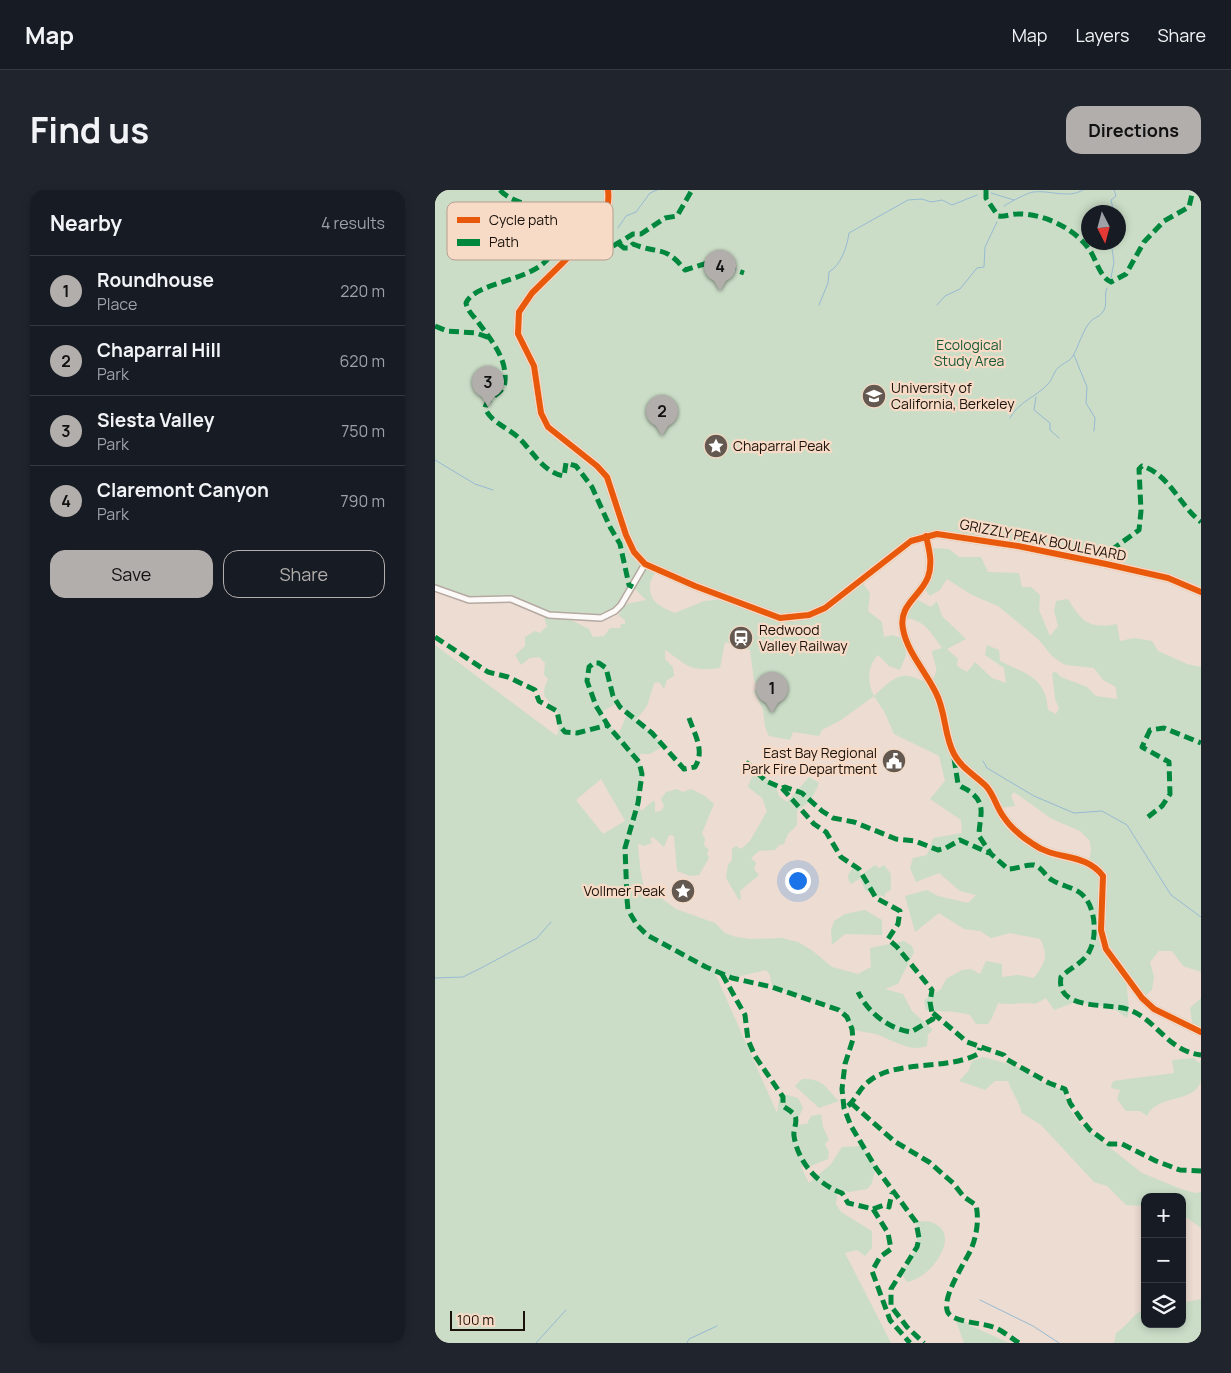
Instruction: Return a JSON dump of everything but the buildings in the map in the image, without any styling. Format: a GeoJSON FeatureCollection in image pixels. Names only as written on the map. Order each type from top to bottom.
{"type":"FeatureCollection","features":[{"type":"Feature","properties":{"kind":"street","name":"GRIZZLY PEAK BOULEVARD"},"geometry":{"type":"LineString","coordinates":[[566,260],[523,304],[517,322],[518,334],[535,366],[541,413],[547,427],[597,466],[607,477],[626,535],[635,552],[645,564],[663,574],[765,613],[780,618],[795,618],[809,615],[825,608],[911,541],[926,536],[954,535],[1049,552],[1168,578],[1201,592]]}},
{"type":"Feature","properties":{"kind":"street"},"geometry":{"type":"LineString","coordinates":[[926,536],[930,553],[928,577],[905,607],[902,628],[913,654],[938,696],[953,753],[965,770],[986,786],[1009,824],[1033,845],[1046,852],[1089,862],[1098,869],[1103,876],[1101,930],[1106,949],[1142,998],[1154,1009],[1201,1032]]}},
{"type":"Feature","properties":{"kind":"street"},"geometry":{"type":"LineString","coordinates":[[435,588],[469,600],[511,599],[549,615],[601,618],[609,616],[621,605],[645,564]]}},
{"type":"Feature","properties":{"kind":"green space","name":"Ecological Study Area"},"geometry":{"type":"Polygon","coordinates":[[[435,190],[1201,190],[1201,592],[1106,564],[937,534],[911,541],[861,581],[870,593],[868,611],[882,622],[884,637],[892,635],[905,639],[906,655],[900,670],[889,666],[878,655],[872,664],[869,675],[874,696],[841,720],[822,730],[819,736],[793,732],[790,740],[769,736],[765,727],[763,710],[754,691],[758,688],[754,680],[750,650],[725,642],[720,668],[702,669],[690,667],[665,650],[665,659],[673,667],[674,676],[667,680],[664,689],[659,682],[654,683],[647,706],[636,720],[664,746],[650,754],[640,754],[642,779],[639,801],[641,811],[653,801],[655,802],[655,812],[661,811],[664,806],[661,799],[666,792],[677,789],[683,792],[691,789],[705,796],[714,804],[702,833],[705,839],[704,845],[709,850],[707,853],[709,858],[699,875],[690,876],[677,871],[674,836],[669,835],[664,847],[653,837],[650,839],[652,843],[643,846],[638,843],[640,868],[646,897],[660,897],[676,909],[715,923],[725,933],[736,937],[751,939],[782,938],[798,942],[813,951],[832,967],[858,974],[871,967],[870,948],[904,941],[912,946],[914,952],[898,984],[885,989],[903,994],[912,1011],[933,1030],[928,1034],[927,1046],[920,1048],[907,1047],[875,1034],[852,1029],[847,1017],[839,1010],[772,987],[770,975],[766,970],[732,978],[714,971],[777,1113],[780,1093],[798,1098],[803,1108],[795,1125],[807,1124],[811,1116],[821,1114],[823,1127],[829,1140],[825,1144],[829,1152],[828,1159],[811,1166],[801,1167],[809,1183],[831,1164],[842,1147],[863,1146],[876,1168],[871,1185],[867,1189],[849,1192],[838,1189],[836,1204],[841,1212],[872,1231],[872,1248],[865,1256],[857,1250],[845,1253],[891,1343],[435,1343],[435,645],[557,736],[559,717],[554,707],[544,695],[548,679],[544,675],[545,663],[539,657],[530,658],[521,665],[515,655],[525,646],[525,637],[535,631],[540,633],[547,626],[543,614],[511,599],[469,600],[435,588],[435,190]],[[655,570],[650,583],[650,591],[657,604],[675,613],[704,601],[727,599],[655,570]],[[633,587],[621,605],[646,600],[633,587]],[[621,606],[608,616],[563,616],[589,629],[593,637],[604,636],[610,628],[620,628],[621,624],[625,624],[625,620],[619,616],[621,606]],[[617,703],[600,713],[608,725],[619,733],[627,714],[617,703]],[[601,779],[576,800],[603,834],[625,821],[601,779]]]}},
{"type":"Feature","properties":{"kind":"green space"},"geometry":{"type":"Polygon","coordinates":[[[935,548],[949,549],[959,557],[981,557],[988,572],[1019,573],[1022,587],[1031,587],[1040,595],[1039,610],[1050,636],[1058,626],[1054,611],[1056,601],[1068,599],[1087,622],[1099,625],[1117,624],[1120,641],[1134,638],[1152,641],[1158,651],[1187,664],[1201,667],[1201,972],[1183,966],[1172,951],[1159,951],[1150,962],[1154,977],[1152,990],[1142,998],[1126,977],[1129,1010],[1127,1018],[1110,1006],[1093,1006],[1078,1001],[1054,1010],[1046,998],[1035,1004],[998,1003],[988,1024],[976,1024],[970,1015],[964,1013],[926,1010],[924,1000],[941,989],[946,979],[962,970],[971,969],[980,974],[986,961],[1002,964],[1002,977],[1019,975],[1034,978],[1043,964],[1045,955],[1040,939],[1010,933],[991,938],[980,931],[964,929],[939,913],[915,932],[905,896],[927,890],[938,896],[968,903],[976,895],[960,891],[939,873],[916,882],[910,868],[913,858],[927,855],[933,838],[962,833],[961,820],[930,799],[945,781],[939,756],[894,734],[885,713],[874,696],[889,682],[903,676],[931,682],[936,673],[932,651],[942,648],[926,627],[917,621],[902,617],[916,599],[931,607],[937,601],[942,616],[966,639],[947,649],[958,659],[957,666],[967,672],[975,662],[992,678],[1006,683],[1004,668],[985,655],[987,645],[999,650],[1000,661],[1039,683],[1046,699],[1048,710],[1056,714],[1059,708],[1055,699],[1052,673],[1056,672],[1061,677],[1087,687],[1096,696],[1117,699],[1116,687],[1103,680],[1094,668],[1066,665],[1060,662],[1052,656],[1038,639],[998,606],[972,595],[947,579],[940,590],[930,596],[922,586],[928,577],[930,553],[935,548]],[[1014,792],[1011,796],[1015,806],[999,808],[1033,845],[1089,861],[1090,841],[1080,831],[1052,819],[1014,792]]]}},
{"type":"Feature","properties":{"kind":"green space"},"geometry":{"type":"Polygon","coordinates":[[[755,768],[776,788],[779,796],[787,802],[809,777],[819,783],[811,799],[797,810],[797,825],[788,834],[784,844],[779,845],[775,850],[759,851],[751,858],[756,863],[754,869],[759,875],[740,891],[741,899],[739,900],[726,878],[728,865],[732,860],[732,849],[736,846],[741,849],[750,841],[767,811],[762,798],[748,787],[755,768]]]}},
{"type":"Feature","properties":{"kind":"green space"},"geometry":{"type":"Polygon","coordinates":[[[875,865],[879,868],[884,865],[891,874],[891,890],[885,893],[885,897],[880,895],[878,897],[865,890],[860,878],[852,884],[849,882],[848,875],[852,869],[858,868],[861,875],[875,865]]]}},
{"type":"Feature","properties":{"kind":"green space"},"geometry":{"type":"Polygon","coordinates":[[[865,910],[882,920],[882,935],[845,934],[832,945],[831,930],[834,921],[845,914],[865,910]]]}},
{"type":"Feature","properties":{"kind":"green space"},"geometry":{"type":"Polygon","coordinates":[[[1201,998],[1201,1032],[1193,1028],[1190,1008],[1201,998]]]}},
{"type":"Feature","properties":{"kind":"green space"},"geometry":{"type":"Polygon","coordinates":[[[983,1057],[1016,1066],[1041,1082],[1065,1091],[1067,1105],[1080,1124],[1142,1173],[1181,1189],[1195,1193],[1201,1192],[1201,1228],[1186,1217],[1186,1193],[1141,1193],[1141,1206],[1126,1205],[1107,1186],[1094,1182],[1041,1125],[1022,1113],[1008,1081],[995,1081],[985,1090],[959,1081],[969,1070],[972,1061],[983,1057]]]}},
{"type":"Feature","properties":{"kind":"green space"},"geometry":{"type":"Polygon","coordinates":[[[1194,1058],[1199,1063],[1201,1060],[1201,1080],[1198,1087],[1192,1093],[1159,1104],[1147,1116],[1140,1111],[1126,1111],[1117,1099],[1120,1090],[1111,1088],[1113,1081],[1174,1073],[1172,1060],[1194,1058]]]}},
{"type":"Feature","properties":{"kind":"green space"},"geometry":{"type":"Polygon","coordinates":[[[802,1079],[820,1082],[839,1101],[819,1108],[795,1086],[802,1079]]]}},
{"type":"Feature","properties":{"kind":"green space"},"geometry":{"type":"Polygon","coordinates":[[[927,1221],[938,1226],[944,1233],[945,1243],[935,1263],[927,1272],[917,1279],[907,1282],[901,1273],[915,1249],[917,1238],[916,1222],[927,1221]]]}},
{"type":"Feature","properties":{"kind":"green space"},"geometry":{"type":"Polygon","coordinates":[[[1201,1299],[1201,1343],[1114,1343],[1116,1333],[1141,1311],[1141,1328],[1186,1328],[1187,1302],[1201,1299]]]}},
{"type":"Feature","properties":{"kind":"green space"},"geometry":{"type":"Polygon","coordinates":[[[955,1318],[964,1320],[967,1324],[1009,1343],[964,1343],[955,1318]]]}},
{"type":"Feature","properties":{"kind":"waterway"},"geometry":{"type":"LineString","coordinates":[[618,228],[626,216],[636,212],[650,193],[657,190]]}},
{"type":"Feature","properties":{"kind":"waterway"},"geometry":{"type":"LineString","coordinates":[[1004,206],[1033,192],[1071,194],[1083,190]]}},
{"type":"Feature","properties":{"kind":"waterway"},"geometry":{"type":"LineString","coordinates":[[1112,205],[1111,200],[1116,196],[1114,190]]}},
{"type":"Feature","properties":{"kind":"waterway"},"geometry":{"type":"LineString","coordinates":[[991,193],[1014,200]]}},
{"type":"Feature","properties":{"kind":"waterway"},"geometry":{"type":"LineString","coordinates":[[819,305],[828,283],[829,272],[837,265],[843,255],[849,233],[908,200],[922,199],[931,202],[942,200],[952,205],[977,195]]}},
{"type":"Feature","properties":{"kind":"waterway"},"geometry":{"type":"LineString","coordinates":[[937,305],[945,296],[960,289],[977,268],[984,267],[985,247],[997,222]]}},
{"type":"Feature","properties":{"kind":"waterway"},"geometry":{"type":"LineString","coordinates":[[1111,278],[1114,262],[1112,250]]}},
{"type":"Feature","properties":{"kind":"waterway"},"geometry":{"type":"LineString","coordinates":[[1010,418],[1018,407],[1048,384],[1057,369],[1073,356],[1087,326],[1104,310],[1107,288]]}},
{"type":"Feature","properties":{"kind":"waterway"},"geometry":{"type":"LineString","coordinates":[[1074,355],[1087,387],[1086,403],[1095,418],[1094,431]]}},
{"type":"Feature","properties":{"kind":"waterway"},"geometry":{"type":"LineString","coordinates":[[1036,397],[1034,410],[1050,423],[1050,430],[1059,438]]}},
{"type":"Feature","properties":{"kind":"waterway"},"geometry":{"type":"LineString","coordinates":[[435,460],[475,484],[493,490]]}},
{"type":"Feature","properties":{"kind":"waterway"},"geometry":{"type":"LineString","coordinates":[[983,761],[987,768],[1034,796],[1074,813],[1102,811],[1127,825],[1171,895],[1201,917]]}},
{"type":"Feature","properties":{"kind":"waterway"},"geometry":{"type":"LineString","coordinates":[[435,978],[463,977],[537,938],[551,922]]}},
{"type":"Feature","properties":{"kind":"waterway"},"geometry":{"type":"LineString","coordinates":[[980,1300],[1033,1326],[1059,1343]]}},
{"type":"Feature","properties":{"kind":"waterway"},"geometry":{"type":"LineString","coordinates":[[536,1343],[566,1310]]}},
{"type":"Feature","properties":{"kind":"waterway"},"geometry":{"type":"LineString","coordinates":[[687,1343],[689,1339],[717,1326]]}},
{"type":"Feature","properties":{"kind":"marked path"},"geometry":{"type":"LineString","coordinates":[[500,190],[520,202]]}},
{"type":"Feature","properties":{"kind":"marked path"},"geometry":{"type":"LineString","coordinates":[[613,246],[633,234],[641,234],[665,218],[677,216],[692,190]]}},
{"type":"Feature","properties":{"kind":"marked path"},"geometry":{"type":"LineString","coordinates":[[986,190],[986,198],[998,216],[1017,214],[1038,216],[1060,225],[1079,237],[1092,254],[1102,274],[1111,282],[1126,274],[1144,242],[1164,221],[1189,207],[1193,190]]}},
{"type":"Feature","properties":{"kind":"marked path"},"geometry":{"type":"LineString","coordinates":[[619,244],[624,248],[629,248],[633,244],[661,251],[672,257],[685,270],[711,262],[744,273]]}},
{"type":"Feature","properties":{"kind":"marked path"},"geometry":{"type":"LineString","coordinates":[[546,260],[531,271],[481,290],[466,303],[469,311],[501,357],[505,373],[504,386],[486,404],[485,408],[495,421],[516,435],[550,471],[564,476],[566,463],[576,466],[592,487],[620,544],[629,585],[633,587]]}},
{"type":"Feature","properties":{"kind":"marked path"},"geometry":{"type":"LineString","coordinates":[[435,326],[447,331],[476,333],[490,338]]}},
{"type":"Feature","properties":{"kind":"marked path"},"geometry":{"type":"LineString","coordinates":[[1106,564],[1110,551],[1139,530],[1141,511],[1139,469],[1142,466],[1160,476],[1201,522]]}},
{"type":"Feature","properties":{"kind":"marked path"},"geometry":{"type":"LineString","coordinates":[[435,637],[488,672],[508,677],[535,690],[539,701],[557,711],[560,726],[565,732],[577,733],[608,725]]}},
{"type":"Feature","properties":{"kind":"marked path"},"geometry":{"type":"LineString","coordinates":[[689,718],[698,743],[699,755],[695,767],[684,769],[652,733],[620,707],[613,696],[606,668],[599,663],[594,663],[589,667],[587,681],[596,706],[609,727],[639,762],[642,774],[638,803],[625,848],[628,910],[637,925],[647,935],[706,967],[732,978],[772,987],[839,1010],[847,1017],[852,1029],[853,1039],[845,1064],[842,1089],[844,1108],[851,1126],[876,1168],[916,1222],[919,1238],[917,1247],[891,1289],[891,1306],[907,1327],[924,1343]]}},
{"type":"Feature","properties":{"kind":"marked path"},"geometry":{"type":"LineString","coordinates":[[1148,817],[1162,806],[1170,794],[1169,762],[1142,747],[1150,730],[1164,728],[1201,743]]}},
{"type":"Feature","properties":{"kind":"marked path"},"geometry":{"type":"LineString","coordinates":[[954,758],[958,784],[975,796],[981,806],[979,836],[991,854],[1008,869],[1028,865],[1037,866],[1052,880],[1079,892],[1089,904],[1094,920],[1094,937],[1089,952],[1061,977],[1061,988],[1066,996],[1085,1004],[1127,1009],[1146,1020],[1179,1048],[1201,1055]]}},
{"type":"Feature","properties":{"kind":"marked path"},"geometry":{"type":"LineString","coordinates":[[746,762],[766,781],[782,788],[814,824],[826,832],[841,857],[859,869],[876,898],[900,911],[898,924],[888,939],[897,947],[932,990],[930,1002],[933,1019],[911,1032],[894,1027],[873,1013],[858,992]]}},
{"type":"Feature","properties":{"kind":"marked path"},"geometry":{"type":"LineString","coordinates":[[782,788],[785,787],[802,793],[833,818],[854,822],[896,839],[915,841],[938,850],[960,840],[989,853]]}},
{"type":"Feature","properties":{"kind":"marked path"},"geometry":{"type":"LineString","coordinates":[[722,974],[745,1015],[748,1040],[755,1056],[783,1097],[783,1106],[795,1116],[794,1136],[796,1146],[804,1163],[817,1178],[842,1193],[848,1203],[873,1209],[888,1233],[891,1249],[880,1257],[872,1271],[890,1320],[910,1343]]}},
{"type":"Feature","properties":{"kind":"marked path"},"geometry":{"type":"LineString","coordinates":[[933,1013],[967,1042],[1004,1055],[1006,1059],[1049,1083],[1065,1089],[1070,1103],[1081,1119],[1090,1130],[1109,1144],[1122,1144],[1156,1161],[1180,1170],[1201,1171]]}},
{"type":"Feature","properties":{"kind":"marked path"},"geometry":{"type":"LineString","coordinates":[[848,1106],[865,1084],[879,1075],[892,1070],[965,1059],[978,1054],[980,1048]]}},
{"type":"Feature","properties":{"kind":"marked path"},"geometry":{"type":"LineString","coordinates":[[851,1103],[894,1141],[929,1162],[953,1183],[964,1197],[976,1205],[977,1221],[974,1242],[950,1291],[947,1308],[952,1317],[993,1327],[1019,1343]]}},
{"type":"Feature","properties":{"kind":"marked path"},"geometry":{"type":"LineString","coordinates":[[873,1209],[884,1205],[889,1207],[892,1193]]}},
{"type":"Feature","properties":{"kind":"cycle path"},"geometry":{"type":"LineString","coordinates":[[607,202],[608,190]]}},
{"type":"Feature","properties":{"kind":"cycle path"},"geometry":{"type":"LineString","coordinates":[[566,260],[532,293],[519,312],[518,334],[534,366],[541,413],[548,427],[597,466],[607,477],[626,535],[634,552],[645,564],[695,586],[780,618],[809,615],[825,608],[911,541],[937,534],[1018,546],[1106,564],[1168,578],[1201,592]]}},
{"type":"Feature","properties":{"kind":"cycle path"},"geometry":{"type":"LineString","coordinates":[[926,536],[930,556],[928,577],[904,613],[903,629],[908,646],[939,700],[948,740],[954,754],[965,768],[986,786],[1006,820],[1021,835],[1051,853],[1079,860],[1096,868],[1103,876],[1101,930],[1106,949],[1142,998],[1154,1009],[1201,1032]]}},
{"type":"Feature","properties":{"kind":"place","name":"Claremont Canyon"},"geometry":{"type":"Point","coordinates":[720,291]}},
{"type":"Feature","properties":{"kind":"place","name":"University of California, Berkeley"},"geometry":{"type":"Point","coordinates":[874,396]}},
{"type":"Feature","properties":{"kind":"place","name":"Siesta Valley"},"geometry":{"type":"Point","coordinates":[488,407]}},
{"type":"Feature","properties":{"kind":"place","name":"Chaparral Hill"},"geometry":{"type":"Point","coordinates":[662,436]}},
{"type":"Feature","properties":{"kind":"place","name":"Chaparral Peak"},"geometry":{"type":"Point","coordinates":[716,446]}},
{"type":"Feature","properties":{"kind":"place","name":"Redwood Valley Railway"},"geometry":{"type":"Point","coordinates":[741,638]}},
{"type":"Feature","properties":{"kind":"place","name":"Roundhouse"},"geometry":{"type":"Point","coordinates":[772,713]}},
{"type":"Feature","properties":{"kind":"place","name":"East Bay Regional Park Fire Department"},"geometry":{"type":"Point","coordinates":[894,761]}},
{"type":"Feature","properties":{"kind":"place","name":"Vollmer Peak"},"geometry":{"type":"Point","coordinates":[683,891]}}]}
